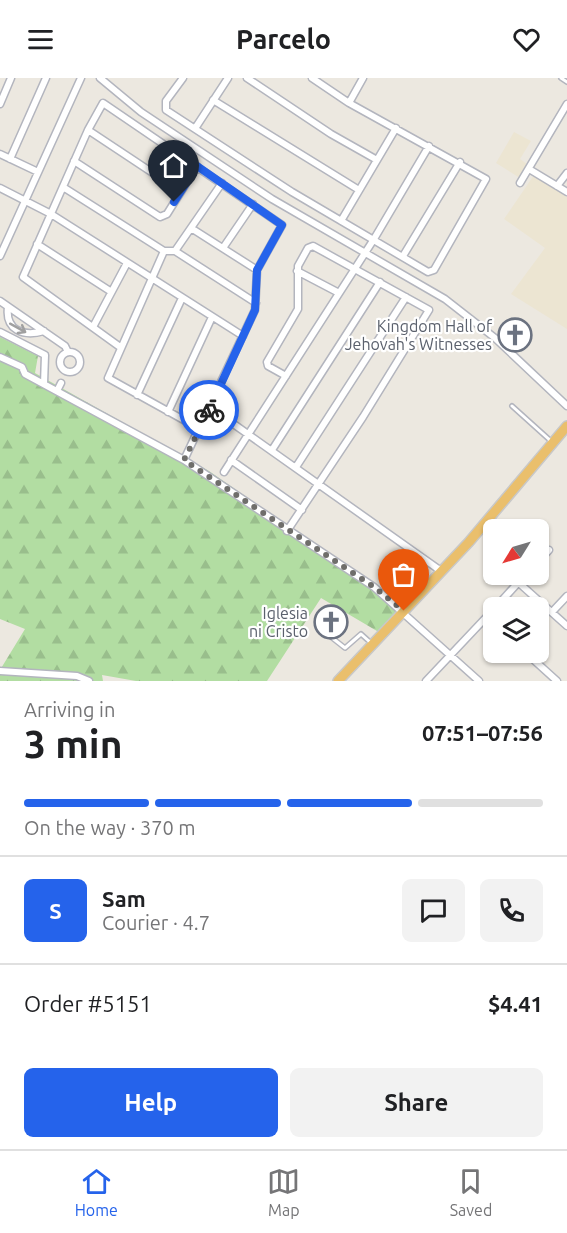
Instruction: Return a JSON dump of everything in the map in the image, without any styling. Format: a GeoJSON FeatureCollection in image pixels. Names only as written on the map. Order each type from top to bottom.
{"type":"FeatureCollection","features":[{"type":"Feature","properties":{"kind":"highway"},"geometry":{"type":"LineString","coordinates":[[338,681],[441,571],[566,429]]}},
{"type":"Feature","properties":{"kind":"street"},"geometry":{"type":"LineString","coordinates":[[0,104],[11,78]]}},
{"type":"Feature","properties":{"kind":"street"},"geometry":{"type":"LineString","coordinates":[[9,159],[46,78]]}},
{"type":"Feature","properties":{"kind":"street"},"geometry":{"type":"LineString","coordinates":[[0,256],[81,78]]}},
{"type":"Feature","properties":{"kind":"street"},"geometry":{"type":"LineString","coordinates":[[100,78],[141,112],[262,193],[445,299],[516,356],[567,406]]}},
{"type":"Feature","properties":{"kind":"street"},"geometry":{"type":"LineString","coordinates":[[183,78],[165,106],[166,110],[196,127],[292,192],[428,272],[434,270],[486,179],[460,162],[349,103],[321,81],[312,78]]}},
{"type":"Feature","properties":{"kind":"street"},"geometry":{"type":"LineString","coordinates":[[196,127],[228,78]]}},
{"type":"Feature","properties":{"kind":"street"},"geometry":{"type":"LineString","coordinates":[[247,78],[331,134],[377,160]]}},
{"type":"Feature","properties":{"kind":"street"},"geometry":{"type":"LineString","coordinates":[[349,103],[363,78]]}},
{"type":"Feature","properties":{"kind":"street"},"geometry":{"type":"LineString","coordinates":[[213,100],[359,190]]}},
{"type":"Feature","properties":{"kind":"street"},"geometry":{"type":"LineString","coordinates":[[120,347],[23,276],[88,130],[103,103],[282,225],[257,270],[256,303],[243,336],[184,460]]}},
{"type":"Feature","properties":{"kind":"street"},"geometry":{"type":"LineString","coordinates":[[520,183],[567,104]]}},
{"type":"Feature","properties":{"kind":"street"},"geometry":{"type":"LineString","coordinates":[[341,221],[396,128]]}},
{"type":"Feature","properties":{"kind":"street"},"geometry":{"type":"LineString","coordinates":[[88,130],[180,191]]}},
{"type":"Feature","properties":{"kind":"street"},"geometry":{"type":"LineString","coordinates":[[224,472],[365,254],[429,146]]}},
{"type":"Feature","properties":{"kind":"street"},"geometry":{"type":"LineString","coordinates":[[0,154],[38,172]]}},
{"type":"Feature","properties":{"kind":"street"},"geometry":{"type":"LineString","coordinates":[[74,161],[160,217],[167,214],[197,166]]}},
{"type":"Feature","properties":{"kind":"street"},"geometry":{"type":"LineString","coordinates":[[403,256],[460,162]]}},
{"type":"Feature","properties":{"kind":"street"},"geometry":{"type":"LineString","coordinates":[[529,169],[567,192]]}},
{"type":"Feature","properties":{"kind":"street"},"geometry":{"type":"LineString","coordinates":[[557,186],[567,173]]}},
{"type":"Feature","properties":{"kind":"street"},"geometry":{"type":"LineString","coordinates":[[175,251],[222,183]]}},
{"type":"Feature","properties":{"kind":"street"},"geometry":{"type":"LineString","coordinates":[[63,186],[164,252],[175,251],[256,303]]}},
{"type":"Feature","properties":{"kind":"street"},"geometry":{"type":"LineString","coordinates":[[0,188],[51,214],[243,336]]}},
{"type":"Feature","properties":{"kind":"street"},"geometry":{"type":"LineString","coordinates":[[223,248],[253,204]]}},
{"type":"Feature","properties":{"kind":"street"},"geometry":{"type":"LineString","coordinates":[[191,228],[257,270]]}},
{"type":"Feature","properties":{"kind":"street"},"geometry":{"type":"LineString","coordinates":[[37,244],[110,291]]}},
{"type":"Feature","properties":{"kind":"street"},"geometry":{"type":"LineString","coordinates":[[286,376],[268,366],[267,362],[298,309],[297,271],[308,248],[313,246],[356,268],[429,310],[320,484],[287,531]]}},
{"type":"Feature","properties":{"kind":"street"},"geometry":{"type":"LineString","coordinates":[[164,252],[108,378],[200,429]]}},
{"type":"Feature","properties":{"kind":"street"},"geometry":{"type":"LineString","coordinates":[[93,327],[110,291],[127,263]]}},
{"type":"Feature","properties":{"kind":"street"},"geometry":{"type":"LineString","coordinates":[[297,271],[339,293]]}},
{"type":"Feature","properties":{"kind":"street"},"geometry":{"type":"LineString","coordinates":[[272,450],[380,282]]}},
{"type":"Feature","properties":{"kind":"street"},"geometry":{"type":"LineString","coordinates":[[296,467],[405,297]]}},
{"type":"Feature","properties":{"kind":"street"},"geometry":{"type":"LineString","coordinates":[[137,395],[183,298]]}},
{"type":"Feature","properties":{"kind":"street"},"geometry":{"type":"LineString","coordinates":[[0,301],[44,331],[68,352],[74,352],[81,360],[77,370],[65,374],[60,364],[63,354],[68,352]]}},
{"type":"Feature","properties":{"kind":"street"},"geometry":{"type":"LineString","coordinates":[[8,307],[7,319],[11,326],[28,333],[44,331]]}},
{"type":"Feature","properties":{"kind":"street"},"geometry":{"type":"LineString","coordinates":[[168,412],[212,317]]}},
{"type":"Feature","properties":{"kind":"street"},"geometry":{"type":"LineString","coordinates":[[0,332],[45,354],[44,384]]}},
{"type":"Feature","properties":{"kind":"street"},"geometry":{"type":"LineString","coordinates":[[0,357],[18,364],[25,374],[184,460],[374,587],[404,611],[479,681]]}},
{"type":"Feature","properties":{"kind":"street"},"geometry":{"type":"LineString","coordinates":[[57,391],[61,383]]}},
{"type":"Feature","properties":{"kind":"street"},"geometry":{"type":"LineString","coordinates":[[236,425],[441,571]]}},
{"type":"Feature","properties":{"kind":"street"},"geometry":{"type":"LineString","coordinates":[[231,460],[302,510]]}},
{"type":"Feature","properties":{"kind":"street"},"geometry":{"type":"LineString","coordinates":[[505,597],[517,585]]}},
{"type":"Feature","properties":{"kind":"street"},"geometry":{"type":"LineString","coordinates":[[521,585],[567,626]]}},
{"type":"Feature","properties":{"kind":"street"},"geometry":{"type":"LineString","coordinates":[[552,612],[567,596]]}},
{"type":"Feature","properties":{"kind":"street"},"geometry":{"type":"LineString","coordinates":[[426,681],[483,621]]}},
{"type":"Feature","properties":{"kind":"street"},"geometry":{"type":"LineString","coordinates":[[537,663],[557,681]]}},
{"type":"Feature","properties":{"kind":"street"},"geometry":{"type":"LineString","coordinates":[[0,670],[77,676],[89,681]]}},
{"type":"Feature","properties":{"kind":"lane"},"geometry":{"type":"LineString","coordinates":[[561,78],[567,82]]}},
{"type":"Feature","properties":{"kind":"lane"},"geometry":{"type":"LineString","coordinates":[[512,406],[553,444]]}},
{"type":"Feature","properties":{"kind":"lane"},"geometry":{"type":"LineString","coordinates":[[326,633],[345,648],[361,634],[373,644]]}},
{"type":"Feature","properties":{"kind":"shaded area"},"geometry":{"type":"Polygon","coordinates":[[[514,132],[531,141],[520,159],[531,167],[523,180],[496,163],[514,132]]]}},
{"type":"Feature","properties":{"kind":"shaded area"},"geometry":{"type":"Polygon","coordinates":[[[534,175],[567,197],[567,329],[511,294],[545,248],[504,219],[534,175]]]}},
{"type":"Feature","properties":{"kind":"green space"},"geometry":{"type":"Polygon","coordinates":[[[0,337],[38,356],[35,373],[209,471],[342,564],[404,611],[382,634],[321,598],[267,681],[136,681],[102,675],[103,681],[0,681],[0,670],[25,629],[0,619],[0,337]]]}},
{"type":"Feature","properties":{"kind":"way so far"},"geometry":{"type":"LineString","coordinates":[[209,410],[184,460],[374,587],[404,611]]}},
{"type":"Feature","properties":{"kind":"place","name":"Kingdom Hall of Jehovah's Witnesses"},"geometry":{"type":"Point","coordinates":[515,335]}},
{"type":"Feature","properties":{"kind":"place","name":"Iglesia ni Cristo"},"geometry":{"type":"Point","coordinates":[331,622]}},
{"type":"Feature","properties":{"kind":"route"},"geometry":{"type":"LineString","coordinates":[[174,202],[197,166],[282,225],[282,229],[257,270],[255,310],[209,410]]}}]}
